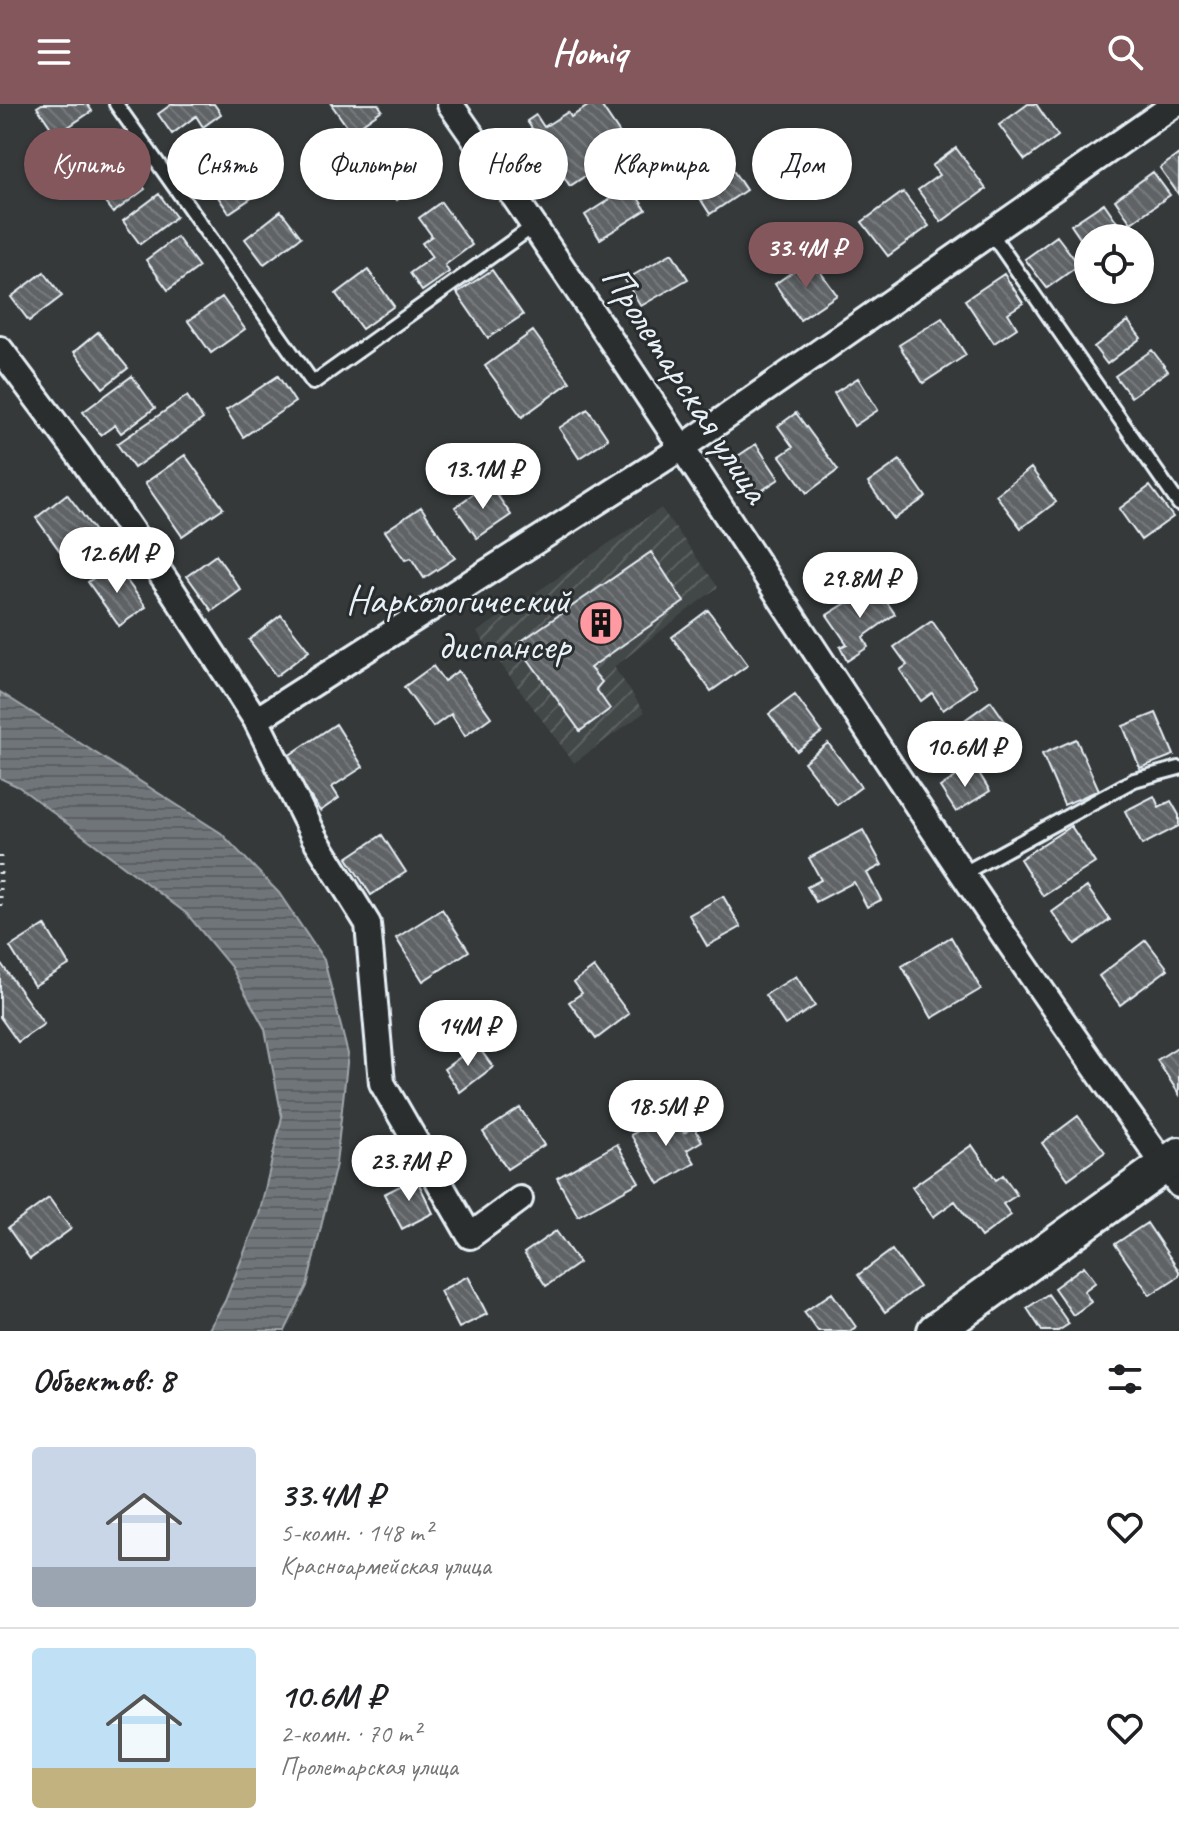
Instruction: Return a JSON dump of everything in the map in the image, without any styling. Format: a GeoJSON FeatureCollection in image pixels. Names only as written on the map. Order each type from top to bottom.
{"type":"FeatureCollection","features":[{"type":"Feature","properties":{"kind":"main road"},"geometry":{"type":"LineString","coordinates":[[935,1331],[1174,1168]]}},
{"type":"Feature","properties":{"kind":"street","name":"Пролетарская улица"},"geometry":{"type":"LineString","coordinates":[[450,104],[683,447],[962,874],[1174,1168]]}},
{"type":"Feature","properties":{"kind":"street"},"geometry":{"type":"LineString","coordinates":[[256,720],[683,447],[1175,104]]}},
{"type":"Feature","properties":{"kind":"street"},"geometry":{"type":"LineString","coordinates":[[0,349],[80,456],[256,720],[314,837],[368,924],[382,1083],[470,1236],[520,1199]]}},
{"type":"Feature","properties":{"kind":"lane"},"geometry":{"type":"LineString","coordinates":[[116,104],[313,383],[535,225]]}},
{"type":"Feature","properties":{"kind":"lane"},"geometry":{"type":"LineString","coordinates":[[991,233],[1179,504]]}},
{"type":"Feature","properties":{"kind":"lane"},"geometry":{"type":"LineString","coordinates":[[962,874],[1134,780],[1179,768]]}},
{"type":"Feature","properties":{"kind":"path"},"geometry":{"type":"LineString","coordinates":[[0,856],[0,908]]}},
{"type":"Feature","properties":{"kind":"shaded area"},"geometry":{"type":"Polygon","coordinates":[[[661,508],[718,587],[614,667],[645,712],[574,763],[477,632],[661,508]]]}},
{"type":"Feature","properties":{"kind":"shaded area"},"geometry":{"type":"Polygon","coordinates":[[[0,692],[221,833],[279,893],[324,960],[348,1054],[336,1164],[307,1286],[285,1331],[208,1331],[225,1301],[259,1215],[282,1117],[265,1029],[231,967],[187,914],[19,787],[0,778],[0,692]]]}},
{"type":"Feature","properties":{"kind":"building"},"geometry":{"type":"Polygon","coordinates":[[[42,104],[87,104],[92,111],[66,128],[51,128],[37,107],[42,104]]]}},
{"type":"Feature","properties":{"kind":"building"},"geometry":{"type":"Polygon","coordinates":[[[172,104],[214,104],[221,114],[203,127],[196,116],[180,128],[168,128],[158,114],[172,104]]]}},
{"type":"Feature","properties":{"kind":"building"},"geometry":{"type":"Polygon","coordinates":[[[331,104],[378,104],[382,110],[357,128],[348,128],[331,104]]]}},
{"type":"Feature","properties":{"kind":"building"},"geometry":{"type":"Polygon","coordinates":[[[591,104],[600,104],[616,128],[584,128],[584,177],[570,186],[568,128],[532,128],[527,121],[536,115],[544,127],[568,112],[571,117],[591,104]]]}},
{"type":"Feature","properties":{"kind":"building"},"geometry":{"type":"Polygon","coordinates":[[[1028,104],[1036,104],[1058,136],[1025,160],[999,125],[1028,104]]]}},
{"type":"Feature","properties":{"kind":"building"},"geometry":{"type":"Polygon","coordinates":[[[956,148],[986,189],[941,222],[918,190],[939,175],[932,166],[956,148]]]}},
{"type":"Feature","properties":{"kind":"building"},"geometry":{"type":"Polygon","coordinates":[[[1179,154],[1179,195],[1160,168],[1179,154]]]}},
{"type":"Feature","properties":{"kind":"building"},"geometry":{"type":"Polygon","coordinates":[[[1153,172],[1170,195],[1131,223],[1115,200],[1153,172]]]}},
{"type":"Feature","properties":{"kind":"building"},"geometry":{"type":"Polygon","coordinates":[[[736,175],[746,190],[736,197],[736,175]]]}},
{"type":"Feature","properties":{"kind":"building"},"geometry":{"type":"Polygon","coordinates":[[[903,192],[929,226],[888,256],[862,222],[903,192]]]}},
{"type":"Feature","properties":{"kind":"building"},"geometry":{"type":"Polygon","coordinates":[[[159,194],[176,217],[140,244],[123,221],[159,194]]]}},
{"type":"Feature","properties":{"kind":"building"},"geometry":{"type":"Polygon","coordinates":[[[103,200],[130,200],[113,213],[103,200]]]}},
{"type":"Feature","properties":{"kind":"building"},"geometry":{"type":"Polygon","coordinates":[[[220,200],[248,200],[229,213],[220,200]]]}},
{"type":"Feature","properties":{"kind":"building"},"geometry":{"type":"Polygon","coordinates":[[[608,200],[639,200],[646,210],[600,239],[585,215],[608,200]]]}},
{"type":"Feature","properties":{"kind":"building"},"geometry":{"type":"Polygon","coordinates":[[[701,200],[731,200],[710,214],[701,200]]]}},
{"type":"Feature","properties":{"kind":"building"},"geometry":{"type":"Polygon","coordinates":[[[441,202],[472,245],[445,265],[449,272],[422,291],[410,273],[432,257],[422,243],[432,236],[419,218],[441,202]]]}},
{"type":"Feature","properties":{"kind":"building"},"geometry":{"type":"Polygon","coordinates":[[[1104,203],[1118,224],[1074,224],[1074,229],[1071,225],[1104,203]]]}},
{"type":"Feature","properties":{"kind":"building"},"geometry":{"type":"Polygon","coordinates":[[[281,211],[301,237],[264,264],[245,239],[281,211]]]}},
{"type":"Feature","properties":{"kind":"building"},"geometry":{"type":"Polygon","coordinates":[[[1057,236],[1074,258],[1074,269],[1047,288],[1025,259],[1057,236]]]}},
{"type":"Feature","properties":{"kind":"building"},"geometry":{"type":"Polygon","coordinates":[[[177,237],[199,267],[168,290],[146,260],[177,237]]]}},
{"type":"Feature","properties":{"kind":"building"},"geometry":{"type":"Polygon","coordinates":[[[672,253],[688,279],[641,306],[625,280],[672,253]]]}},
{"type":"Feature","properties":{"kind":"building"},"geometry":{"type":"Polygon","coordinates":[[[811,259],[837,295],[800,320],[775,284],[811,259]]]}},
{"type":"Feature","properties":{"kind":"building"},"geometry":{"type":"Polygon","coordinates":[[[368,270],[394,306],[362,329],[336,294],[368,270]]]}},
{"type":"Feature","properties":{"kind":"building"},"geometry":{"type":"Polygon","coordinates":[[[492,270],[523,315],[488,338],[457,293],[492,270]]]}},
{"type":"Feature","properties":{"kind":"building"},"geometry":{"type":"Polygon","coordinates":[[[44,272],[62,296],[29,321],[11,297],[44,272]]]}},
{"type":"Feature","properties":{"kind":"building"},"geometry":{"type":"Polygon","coordinates":[[[1004,274],[1023,303],[1008,313],[1017,328],[994,343],[965,300],[1004,274]]]}},
{"type":"Feature","properties":{"kind":"building"},"geometry":{"type":"Polygon","coordinates":[[[222,297],[245,329],[211,353],[188,321],[222,297]]]}},
{"type":"Feature","properties":{"kind":"building"},"geometry":{"type":"Polygon","coordinates":[[[942,318],[966,355],[923,383],[899,345],[942,318]]]}},
{"type":"Feature","properties":{"kind":"building"},"geometry":{"type":"Polygon","coordinates":[[[1128,321],[1141,338],[1107,364],[1094,347],[1128,321]]]}},
{"type":"Feature","properties":{"kind":"building"},"geometry":{"type":"Polygon","coordinates":[[[533,331],[570,382],[522,417],[485,366],[533,331]]]}},
{"type":"Feature","properties":{"kind":"building"},"geometry":{"type":"Polygon","coordinates":[[[98,332],[128,368],[103,388],[74,352],[98,332]]]}},
{"type":"Feature","properties":{"kind":"building"},"geometry":{"type":"Polygon","coordinates":[[[1152,350],[1168,371],[1131,397],[1115,376],[1152,350]]]}},
{"type":"Feature","properties":{"kind":"building"},"geometry":{"type":"Polygon","coordinates":[[[132,376],[155,408],[121,433],[115,425],[101,435],[83,412],[132,376]]]}},
{"type":"Feature","properties":{"kind":"building"},"geometry":{"type":"Polygon","coordinates":[[[278,376],[295,402],[243,437],[226,410],[278,376]]]}},
{"type":"Feature","properties":{"kind":"building"},"geometry":{"type":"Polygon","coordinates":[[[858,378],[878,410],[854,426],[834,393],[858,378]]]}},
{"type":"Feature","properties":{"kind":"building"},"geometry":{"type":"Polygon","coordinates":[[[187,396],[203,419],[134,468],[117,444],[187,396]]]}},
{"type":"Feature","properties":{"kind":"building"},"geometry":{"type":"Polygon","coordinates":[[[588,409],[608,439],[579,458],[559,428],[588,409]]]}},
{"type":"Feature","properties":{"kind":"building"},"geometry":{"type":"Polygon","coordinates":[[[796,413],[838,470],[807,493],[780,456],[793,447],[778,426],[796,413]]]}},
{"type":"Feature","properties":{"kind":"building"},"geometry":{"type":"Polygon","coordinates":[[[756,444],[779,479],[755,495],[732,460],[756,444]]]}},
{"type":"Feature","properties":{"kind":"building"},"geometry":{"type":"Polygon","coordinates":[[[185,455],[223,508],[182,536],[145,483],[185,455]]]}},
{"type":"Feature","properties":{"kind":"building"},"geometry":{"type":"Polygon","coordinates":[[[900,460],[926,497],[894,519],[868,483],[900,460]]]}},
{"type":"Feature","properties":{"kind":"building"},"geometry":{"type":"Polygon","coordinates":[[[1031,468],[1056,502],[1021,528],[996,495],[1031,468]]]}},
{"type":"Feature","properties":{"kind":"building"},"geometry":{"type":"Polygon","coordinates":[[[489,483],[511,515],[477,538],[455,507],[489,483]]]}},
{"type":"Feature","properties":{"kind":"building"},"geometry":{"type":"Polygon","coordinates":[[[1150,486],[1173,517],[1141,540],[1119,509],[1150,486]]]}},
{"type":"Feature","properties":{"kind":"building"},"geometry":{"type":"Polygon","coordinates":[[[67,494],[94,530],[62,554],[36,518],[67,494]]]}},
{"type":"Feature","properties":{"kind":"building"},"geometry":{"type":"Polygon","coordinates":[[[421,507],[455,558],[424,578],[411,558],[405,560],[385,531],[421,507]]]}},
{"type":"Feature","properties":{"kind":"building","name":"Наркологический диспансер"},"geometry":{"type":"Polygon","coordinates":[[[651,552],[684,602],[590,668],[602,682],[596,689],[610,709],[580,731],[517,644],[651,552]]]}},
{"type":"Feature","properties":{"kind":"building"},"geometry":{"type":"Polygon","coordinates":[[[216,555],[241,590],[212,611],[187,576],[216,555]]]}},
{"type":"Feature","properties":{"kind":"building"},"geometry":{"type":"Polygon","coordinates":[[[114,563],[146,607],[119,626],[88,582],[114,563]]]}},
{"type":"Feature","properties":{"kind":"building"},"geometry":{"type":"Polygon","coordinates":[[[875,585],[895,614],[863,637],[868,647],[847,661],[840,647],[847,644],[827,615],[875,585]]]}},
{"type":"Feature","properties":{"kind":"building"},"geometry":{"type":"Polygon","coordinates":[[[708,610],[748,665],[711,691],[672,637],[708,610]]]}},
{"type":"Feature","properties":{"kind":"building"},"geometry":{"type":"Polygon","coordinates":[[[281,615],[309,651],[276,676],[249,640],[281,615]]]}},
{"type":"Feature","properties":{"kind":"building"},"geometry":{"type":"Polygon","coordinates":[[[932,621],[977,686],[943,710],[932,693],[921,701],[900,670],[907,665],[894,647],[932,621]]]}},
{"type":"Feature","properties":{"kind":"building"},"geometry":{"type":"Polygon","coordinates":[[[433,666],[444,681],[458,671],[491,717],[465,736],[451,714],[433,727],[404,687],[433,666]]]}},
{"type":"Feature","properties":{"kind":"building"},"geometry":{"type":"Polygon","coordinates":[[[795,695],[822,732],[797,751],[769,714],[795,695]]]}},
{"type":"Feature","properties":{"kind":"building"},"geometry":{"type":"Polygon","coordinates":[[[991,701],[1019,741],[986,764],[977,752],[970,757],[951,730],[991,701]]]}},
{"type":"Feature","properties":{"kind":"building"},"geometry":{"type":"Polygon","coordinates":[[[1156,713],[1174,755],[1140,768],[1123,726],[1156,713]]]}},
{"type":"Feature","properties":{"kind":"building"},"geometry":{"type":"Polygon","coordinates":[[[336,724],[363,767],[332,787],[339,798],[320,811],[285,758],[336,724]]]}},
{"type":"Feature","properties":{"kind":"building"},"geometry":{"type":"Polygon","coordinates":[[[1076,739],[1099,790],[1064,805],[1042,754],[1076,739]]]}},
{"type":"Feature","properties":{"kind":"building"},"geometry":{"type":"Polygon","coordinates":[[[828,743],[861,787],[837,805],[804,762],[828,743]]]}},
{"type":"Feature","properties":{"kind":"building"},"geometry":{"type":"Polygon","coordinates":[[[974,765],[990,791],[956,812],[940,787],[974,765]]]}},
{"type":"Feature","properties":{"kind":"building"},"geometry":{"type":"Polygon","coordinates":[[[1154,796],[1159,807],[1171,801],[1179,815],[1179,826],[1142,845],[1125,811],[1154,796]]]}},
{"type":"Feature","properties":{"kind":"building"},"geometry":{"type":"Polygon","coordinates":[[[1071,826],[1095,863],[1043,896],[1020,859],[1071,826]]]}},
{"type":"Feature","properties":{"kind":"building"},"geometry":{"type":"Polygon","coordinates":[[[863,830],[882,865],[867,873],[881,900],[867,907],[854,882],[816,902],[807,887],[821,880],[809,858],[863,830]]]}},
{"type":"Feature","properties":{"kind":"building"},"geometry":{"type":"Polygon","coordinates":[[[382,835],[406,872],[371,895],[347,858],[382,835]]]}},
{"type":"Feature","properties":{"kind":"building"},"geometry":{"type":"Polygon","coordinates":[[[1087,887],[1110,920],[1075,944],[1052,912],[1087,887]]]}},
{"type":"Feature","properties":{"kind":"building"},"geometry":{"type":"Polygon","coordinates":[[[723,896],[741,927],[707,946],[689,915],[723,896]]]}},
{"type":"Feature","properties":{"kind":"building"},"geometry":{"type":"Polygon","coordinates":[[[442,909],[469,951],[423,981],[396,938],[442,909]]]}},
{"type":"Feature","properties":{"kind":"building"},"geometry":{"type":"Polygon","coordinates":[[[45,925],[69,965],[34,986],[10,947],[45,925]]]}},
{"type":"Feature","properties":{"kind":"building"},"geometry":{"type":"Polygon","coordinates":[[[951,937],[981,989],[932,1018],[902,966],[951,937]]]}},
{"type":"Feature","properties":{"kind":"building"},"geometry":{"type":"Polygon","coordinates":[[[1146,940],[1168,969],[1120,1005],[1099,976],[1146,940]]]}},
{"type":"Feature","properties":{"kind":"building"},"geometry":{"type":"Polygon","coordinates":[[[0,962],[44,1024],[18,1042],[0,1017],[0,962]]]}},
{"type":"Feature","properties":{"kind":"building"},"geometry":{"type":"Polygon","coordinates":[[[594,967],[629,1014],[596,1039],[569,1002],[582,993],[574,982],[594,967]]]}},
{"type":"Feature","properties":{"kind":"building"},"geometry":{"type":"Polygon","coordinates":[[[796,976],[815,1006],[785,1025],[765,995],[796,976]]]}},
{"type":"Feature","properties":{"kind":"building"},"geometry":{"type":"Polygon","coordinates":[[[477,1045],[493,1067],[460,1092],[444,1069],[477,1045]]]}},
{"type":"Feature","properties":{"kind":"building"},"geometry":{"type":"Polygon","coordinates":[[[1179,1046],[1179,1094],[1157,1060],[1179,1046]]]}},
{"type":"Feature","properties":{"kind":"building"},"geometry":{"type":"Polygon","coordinates":[[[520,1108],[544,1145],[507,1169],[483,1132],[520,1108]]]}},
{"type":"Feature","properties":{"kind":"building"},"geometry":{"type":"Polygon","coordinates":[[[1078,1116],[1105,1152],[1068,1179],[1042,1143],[1078,1116]]]}},
{"type":"Feature","properties":{"kind":"building"},"geometry":{"type":"Polygon","coordinates":[[[663,1117],[668,1126],[677,1120],[684,1133],[694,1127],[702,1141],[687,1150],[695,1163],[659,1184],[631,1135],[663,1117]]]}},
{"type":"Feature","properties":{"kind":"building"},"geometry":{"type":"Polygon","coordinates":[[[617,1144],[639,1182],[578,1216],[557,1178],[617,1144]]]}},
{"type":"Feature","properties":{"kind":"building"},"geometry":{"type":"Polygon","coordinates":[[[972,1145],[996,1180],[1003,1175],[1017,1195],[1003,1204],[1011,1215],[981,1237],[955,1201],[933,1217],[912,1187],[972,1145]]]}},
{"type":"Feature","properties":{"kind":"building"},"geometry":{"type":"Polygon","coordinates":[[[416,1178],[433,1213],[402,1229],[384,1194],[416,1178]]]}},
{"type":"Feature","properties":{"kind":"building"},"geometry":{"type":"Polygon","coordinates":[[[49,1198],[71,1229],[30,1259],[8,1228],[49,1198]]]}},
{"type":"Feature","properties":{"kind":"building"},"geometry":{"type":"Polygon","coordinates":[[[1147,1223],[1179,1271],[1179,1276],[1150,1295],[1115,1244],[1147,1223]]]}},
{"type":"Feature","properties":{"kind":"building"},"geometry":{"type":"Polygon","coordinates":[[[556,1231],[579,1263],[546,1286],[524,1253],[556,1231]]]}},
{"type":"Feature","properties":{"kind":"building"},"geometry":{"type":"Polygon","coordinates":[[[892,1250],[919,1287],[885,1312],[858,1275],[892,1250]]]}},
{"type":"Feature","properties":{"kind":"building"},"geometry":{"type":"Polygon","coordinates":[[[1084,1266],[1096,1282],[1084,1291],[1091,1302],[1073,1315],[1054,1288],[1084,1266]]]}},
{"type":"Feature","properties":{"kind":"building"},"geometry":{"type":"Polygon","coordinates":[[[468,1276],[487,1314],[459,1328],[440,1291],[468,1276]]]}},
{"type":"Feature","properties":{"kind":"building"},"geometry":{"type":"Polygon","coordinates":[[[832,1293],[856,1327],[850,1331],[818,1331],[804,1312],[832,1293]]]}},
{"type":"Feature","properties":{"kind":"building"},"geometry":{"type":"Polygon","coordinates":[[[1048,1294],[1069,1324],[1058,1331],[1042,1331],[1027,1308],[1048,1294]]]}},
{"type":"Feature","properties":{"kind":"place","name":"Наркологический диспансер"},"geometry":{"type":"Point","coordinates":[601,623]}}]}
